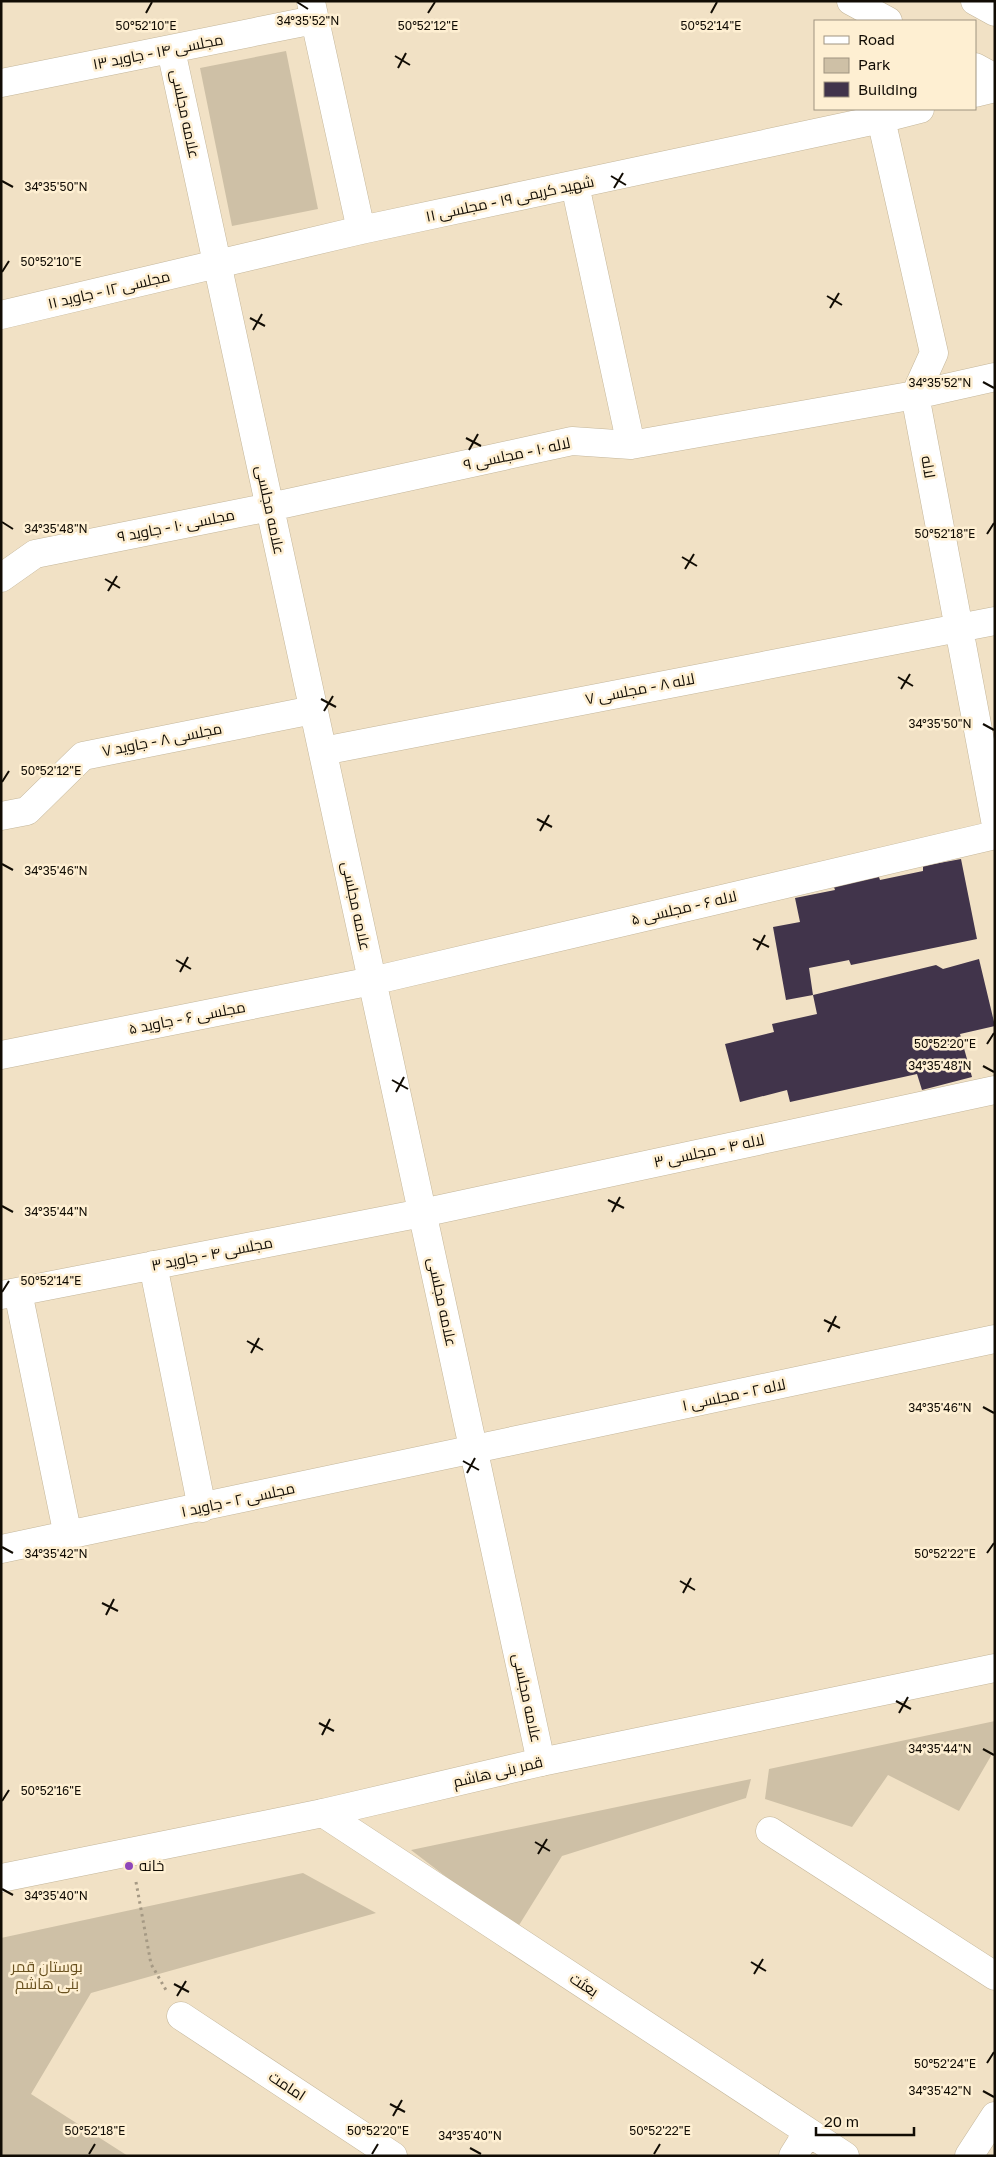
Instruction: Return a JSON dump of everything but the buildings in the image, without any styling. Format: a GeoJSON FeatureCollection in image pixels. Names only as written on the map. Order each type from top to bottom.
{"type":"FeatureCollection","features":[{"type":"Feature","properties":{"kind":"street"},"geometry":{"type":"LineString","coordinates":[[851,1],[886,20]]}},
{"type":"Feature","properties":{"kind":"street"},"geometry":{"type":"LineString","coordinates":[[975,1],[995,12]]}},
{"type":"Feature","properties":{"kind":"street"},"geometry":{"type":"LineString","coordinates":[[313,11],[361,230]]}},
{"type":"Feature","properties":{"kind":"street","name":"مجلسی ۱۴ - جاوید ۱۳"},"geometry":{"type":"LineString","coordinates":[[1,83],[171,50],[313,11]]}},
{"type":"Feature","properties":{"kind":"street","name":"علامه مجلسی"},"geometry":{"type":"LineString","coordinates":[[171,50],[542,1762]]}},
{"type":"Feature","properties":{"kind":"street"},"geometry":{"type":"LineString","coordinates":[[976,68],[995,78]]}},
{"type":"Feature","properties":{"kind":"street"},"geometry":{"type":"LineString","coordinates":[[976,93],[995,88]]}},
{"type":"Feature","properties":{"kind":"street","name":"شهید کریمی ۱۹ - مجلسی ۱۱"},"geometry":{"type":"LineString","coordinates":[[217,265],[361,230],[881,120],[916,110]]}},
{"type":"Feature","properties":{"kind":"street"},"geometry":{"type":"LineString","coordinates":[[881,120],[934,353],[915,395]]}},
{"type":"Feature","properties":{"kind":"street"},"geometry":{"type":"LineString","coordinates":[[575,185],[631,445]]}},
{"type":"Feature","properties":{"kind":"street","name":"مجلسی ۱۲ - جاوید ۱۱"},"geometry":{"type":"LineString","coordinates":[[1,315],[217,265]]}},
{"type":"Feature","properties":{"kind":"street","name":"لاله ۱۰ - مجلسی ۹"},"geometry":{"type":"LineString","coordinates":[[270,507],[572,441],[631,445],[915,395],[995,377]]}},
{"type":"Feature","properties":{"kind":"street","name":"لاله"},"geometry":{"type":"LineString","coordinates":[[915,395],[995,820]]}},
{"type":"Feature","properties":{"kind":"street","name":"مجلسی ۱۰ - جاوید ۹"},"geometry":{"type":"LineString","coordinates":[[1,578],[35,554],[270,507]]}},
{"type":"Feature","properties":{"kind":"street","name":"لاله ۸ - مجلسی ۷"},"geometry":{"type":"LineString","coordinates":[[323,751],[995,621]]}},
{"type":"Feature","properties":{"kind":"street","name":"مجلسی ۸ - جاوید ۷"},"geometry":{"type":"LineString","coordinates":[[1,816],[27,811],[84,756],[313,710]]}},
{"type":"Feature","properties":{"kind":"street","name":"لاله ۶ - مجلسی ۵"},"geometry":{"type":"LineString","coordinates":[[372,981],[995,835]]}},
{"type":"Feature","properties":{"kind":"street","name":"مجلسی ۶ - جاوید ۵"},"geometry":{"type":"LineString","coordinates":[[1,1055],[372,981]]}},
{"type":"Feature","properties":{"kind":"street","name":"لاله ۴ - مجلسی ۳"},"geometry":{"type":"LineString","coordinates":[[422,1212],[995,1090]]}},
{"type":"Feature","properties":{"kind":"street","name":"مجلسی ۴ - جاوید ۳"},"geometry":{"type":"LineString","coordinates":[[10,1293],[422,1212]]}},
{"type":"Feature","properties":{"kind":"street"},"geometry":{"type":"LineString","coordinates":[[153,1265],[202,1508]]}},
{"type":"Feature","properties":{"kind":"street"},"geometry":{"type":"LineString","coordinates":[[10,1293],[68,1536]]}},
{"type":"Feature","properties":{"kind":"street","name":"لاله ۲ - مجلسی ۱"},"geometry":{"type":"LineString","coordinates":[[474,1451],[995,1340]]}},
{"type":"Feature","properties":{"kind":"street","name":"مجلسی ۲ - جاوید ۱"},"geometry":{"type":"LineString","coordinates":[[1,1549],[474,1451]]}},
{"type":"Feature","properties":{"kind":"street","name":"قمر بنی هاشم"},"geometry":{"type":"LineString","coordinates":[[1,1878],[323,1813],[542,1762],[995,1668]]}},
{"type":"Feature","properties":{"kind":"street","name":"بعثت"},"geometry":{"type":"LineString","coordinates":[[323,1813],[845,2156]]}},
{"type":"Feature","properties":{"kind":"street"},"geometry":{"type":"LineString","coordinates":[[770,1831],[995,1976]]}},
{"type":"Feature","properties":{"kind":"street","name":"امامت"},"geometry":{"type":"LineString","coordinates":[[181,2016],[393,2156]]}},
{"type":"Feature","properties":{"kind":"street"},"geometry":{"type":"LineString","coordinates":[[969,2156],[995,2116]]}},
{"type":"Feature","properties":{"kind":"street"},"geometry":{"type":"LineString","coordinates":[[793,2156],[808,2132]]}},
{"type":"Feature","properties":{"kind":"path"},"geometry":{"type":"LineString","coordinates":[[137,1889],[151,1964]]}},
{"type":"Feature","properties":{"kind":"green space"},"geometry":{"type":"Polygon","coordinates":[[[286,51],[318,209],[232,226],[200,68],[286,51]]]}},
{"type":"Feature","properties":{"kind":"green space"},"geometry":{"type":"Polygon","coordinates":[[[995,1721],[995,1749],[959,1811],[888,1775],[852,1827],[765,1799],[769,1769],[995,1721]]]}},
{"type":"Feature","properties":{"kind":"green space"},"geometry":{"type":"Polygon","coordinates":[[[751,1779],[746,1798],[562,1856],[516,1930],[411,1850],[751,1779]]]}},
{"type":"Feature","properties":{"kind":"green space","name":"بوستان قمر بنی هاشم"},"geometry":{"type":"Polygon","coordinates":[[[303,1873],[376,1913],[91,1993],[31,2094],[128,2156],[1,2156],[1,1938],[303,1873]]]}},
{"type":"Feature","properties":{"kind":"place","name":"خانه"},"geometry":{"type":"Point","coordinates":[129,1866]}}]}
